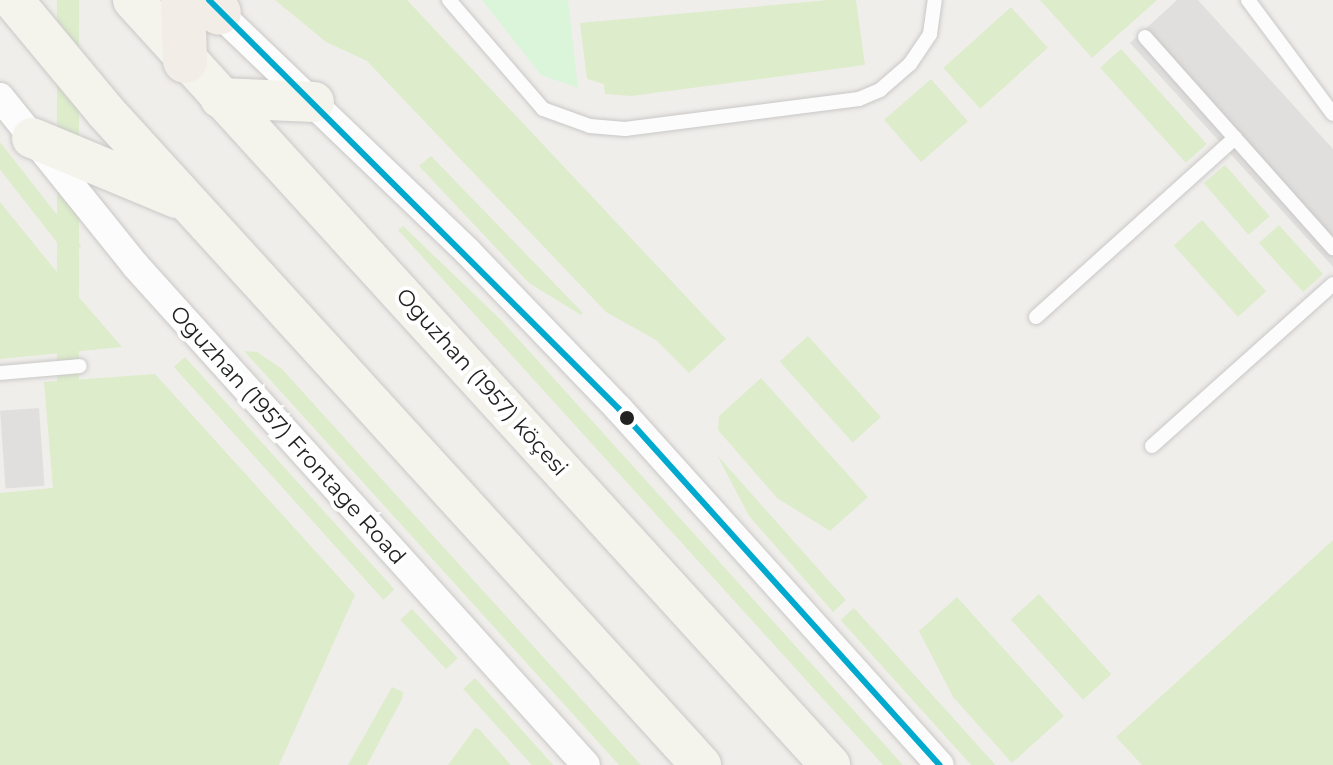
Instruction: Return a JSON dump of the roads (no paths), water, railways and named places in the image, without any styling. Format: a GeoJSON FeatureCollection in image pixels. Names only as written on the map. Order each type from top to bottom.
{"type":"FeatureCollection","features":[{"type":"Feature","properties":{"kind":"main road"},"geometry":{"type":"LineString","coordinates":[[13,0],[187,203],[701,765]]}},
{"type":"Feature","properties":{"kind":"main road","name":"Oguzhan (1957) köçesi"},"geometry":{"type":"LineString","coordinates":[[133,0],[185,61],[830,765]]}},
{"type":"Feature","properties":{"kind":"main road"},"geometry":{"type":"LineString","coordinates":[[185,61],[204,4]]}},
{"type":"Feature","properties":{"kind":"main road"},"geometry":{"type":"LineString","coordinates":[[220,98],[314,102]]}},
{"type":"Feature","properties":{"kind":"main road"},"geometry":{"type":"LineString","coordinates":[[32,138],[187,203]]}},
{"type":"Feature","properties":{"kind":"street"},"geometry":{"type":"LineString","coordinates":[[204,4],[314,102],[619,409],[939,765]]}},
{"type":"Feature","properties":{"kind":"street","name":"Oguzhan (1957) Frontage Road"},"geometry":{"type":"LineString","coordinates":[[0,97],[135,265],[586,765]]}},
{"type":"Feature","properties":{"kind":"lane"},"geometry":{"type":"LineString","coordinates":[[449,0],[543,109],[590,126],[625,129],[859,99],[880,90],[910,64],[930,34],[935,0]]}},
{"type":"Feature","properties":{"kind":"lane"},"geometry":{"type":"LineString","coordinates":[[1248,0],[1333,114]]}},
{"type":"Feature","properties":{"kind":"lane"},"geometry":{"type":"LineString","coordinates":[[1145,37],[1333,248]]}},
{"type":"Feature","properties":{"kind":"lane"},"geometry":{"type":"LineString","coordinates":[[1036,317],[1235,138]]}},
{"type":"Feature","properties":{"kind":"lane"},"geometry":{"type":"LineString","coordinates":[[1152,446],[1333,284]]}},
{"type":"Feature","properties":{"kind":"lane"},"geometry":{"type":"LineString","coordinates":[[0,373],[80,366]]}}]}
